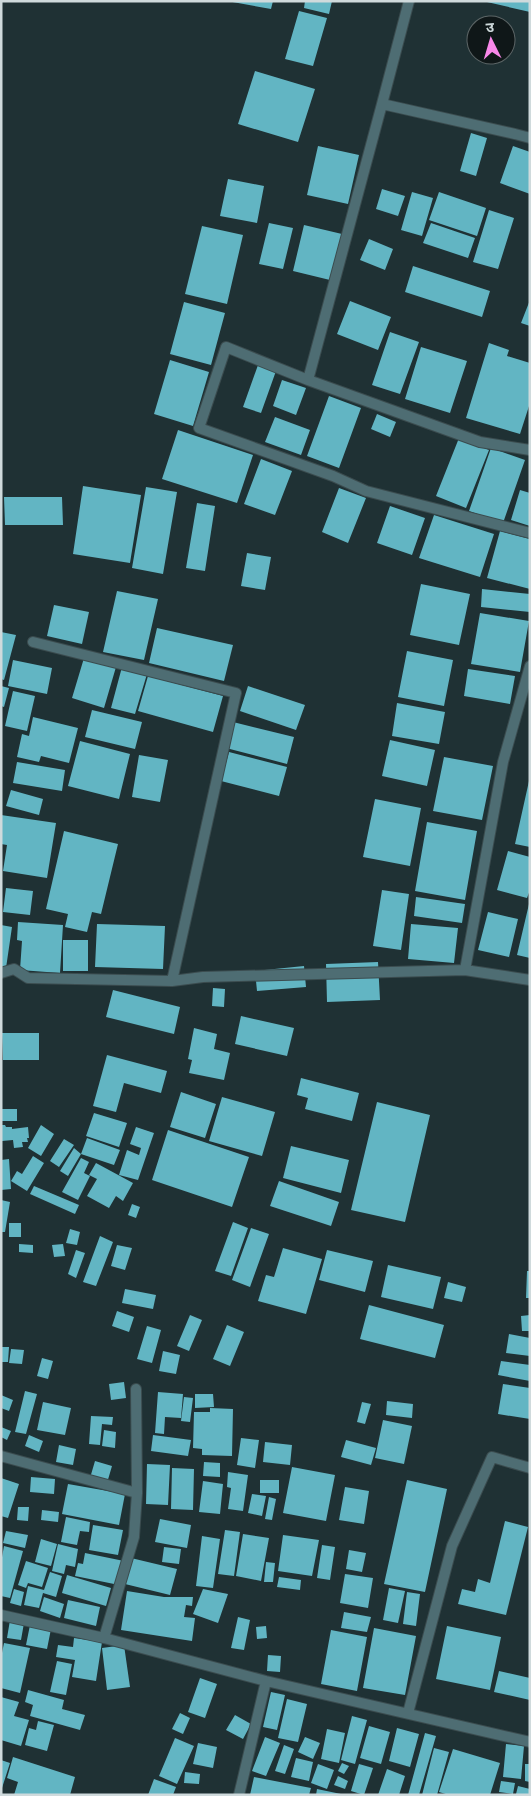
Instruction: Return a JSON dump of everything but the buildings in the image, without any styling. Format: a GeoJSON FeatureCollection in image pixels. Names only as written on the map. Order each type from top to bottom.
{"type":"FeatureCollection","features":[{"type":"Feature","properties":{"kind":"street"},"geometry":{"type":"LineString","coordinates":[[308,380],[409,1]]}},
{"type":"Feature","properties":{"kind":"street"},"geometry":{"type":"LineString","coordinates":[[382,104],[530,138]]}},
{"type":"Feature","properties":{"kind":"street"},"geometry":{"type":"LineString","coordinates":[[530,450],[480,442],[308,380],[226,347],[199,428],[333,476],[366,490],[530,533]]}},
{"type":"Feature","properties":{"kind":"street"},"geometry":{"type":"LineString","coordinates":[[33,642],[236,693],[172,980]]}},
{"type":"Feature","properties":{"kind":"street"},"geometry":{"type":"LineString","coordinates":[[465,970],[503,762],[530,666]]}},
{"type":"Feature","properties":{"kind":"street"},"geometry":{"type":"LineString","coordinates":[[1,973],[14,969],[28,978],[172,980],[203,977],[465,970],[530,980]]}},
{"type":"Feature","properties":{"kind":"street"},"geometry":{"type":"LineString","coordinates":[[104,1638],[134,1537],[136,1389]]}},
{"type":"Feature","properties":{"kind":"street"},"geometry":{"type":"LineString","coordinates":[[1,1456],[136,1493]]}},
{"type":"Feature","properties":{"kind":"street"},"geometry":{"type":"LineString","coordinates":[[408,1714],[452,1546],[492,1458],[530,1468]]}},
{"type":"Feature","properties":{"kind":"street"},"geometry":{"type":"LineString","coordinates":[[1,1615],[104,1638],[266,1681],[530,1742]]}},
{"type":"Feature","properties":{"kind":"street"},"geometry":{"type":"LineString","coordinates":[[239,1795],[266,1681]]}}]}
